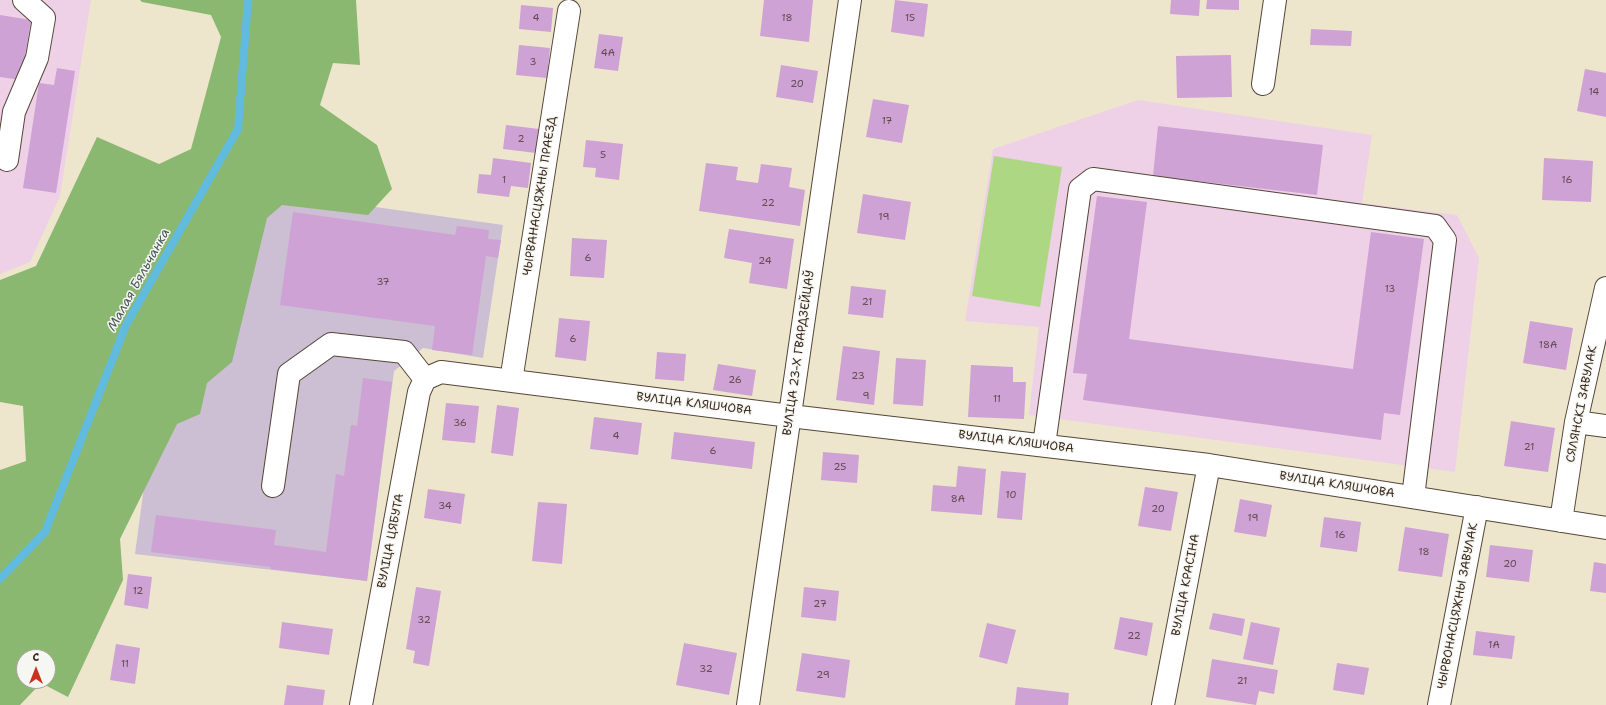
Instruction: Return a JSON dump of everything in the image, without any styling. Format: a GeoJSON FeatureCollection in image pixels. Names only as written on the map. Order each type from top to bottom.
{"type":"FeatureCollection","features":[{"type":"Feature","properties":{"kind":"street"},"geometry":{"type":"LineString","coordinates":[[6,160],[7,111],[37,58],[44,18],[24,0]]}},
{"type":"Feature","properties":{"kind":"street","name":"ВУЛІЦА 23-Х ГВАРДЗЕЙЦАЎ"},"geometry":{"type":"LineString","coordinates":[[748,705],[850,0]]}},
{"type":"Feature","properties":{"kind":"street"},"geometry":{"type":"LineString","coordinates":[[1263,84],[1276,0]]}},
{"type":"Feature","properties":{"kind":"street","name":"ЧЫРВАНАСЦЯЖНЫ ПРАЕЗД"},"geometry":{"type":"LineString","coordinates":[[511,381],[569,12]]}},
{"type":"Feature","properties":{"kind":"street"},"geometry":{"type":"LineString","coordinates":[[1044,445],[1080,189],[1093,179],[1435,226],[1445,240],[1413,497]]}},
{"type":"Feature","properties":{"kind":"street","name":"СЯЛЯНСКІ ЗАВУЛАК"},"geometry":{"type":"LineString","coordinates":[[1562,521],[1576,422],[1606,288]]}},
{"type":"Feature","properties":{"kind":"street"},"geometry":{"type":"LineString","coordinates":[[273,486],[289,374],[331,344],[404,352],[425,379]]}},
{"type":"Feature","properties":{"kind":"street","name":"ВУЛІЦА КЛЯШЧОВА"},"geometry":{"type":"LineString","coordinates":[[425,379],[441,372],[790,416],[1209,465],[1606,528]]}},
{"type":"Feature","properties":{"kind":"street","name":"ВУЛІЦА ЦЯБУТА"},"geometry":{"type":"LineString","coordinates":[[361,705],[419,392],[425,379]]}},
{"type":"Feature","properties":{"kind":"street"},"geometry":{"type":"LineString","coordinates":[[1576,422],[1606,426]]}},
{"type":"Feature","properties":{"kind":"street","name":"ВУЛІЦА КРАСІНА"},"geometry":{"type":"LineString","coordinates":[[1163,705],[1209,465]]}},
{"type":"Feature","properties":{"kind":"street","name":"ЧЫРВОНАСЦЯЖНЫ ЗАВУЛАК"},"geometry":{"type":"LineString","coordinates":[[1439,705],[1477,507]]}},
{"type":"Feature","properties":{"kind":"shaded area"},"geometry":{"type":"Polygon","coordinates":[[[0,0],[91,0],[60,196],[30,262],[0,274],[0,0]]]}},
{"type":"Feature","properties":{"kind":"shaded area"},"geometry":{"type":"Polygon","coordinates":[[[1138,100],[1372,135],[1362,203],[1457,215],[1479,258],[1455,472],[1029,415],[1039,327],[965,321],[993,149],[1138,100]]]}},
{"type":"Feature","properties":{"kind":"shaded area"},"geometry":{"type":"Polygon","coordinates":[[[255,190],[503,225],[483,358],[423,348],[394,371],[367,581],[135,554],[155,404],[255,190]]]}},
{"type":"Feature","properties":{"kind":"green space"},"geometry":{"type":"Polygon","coordinates":[[[140,0],[356,0],[360,65],[333,63],[320,105],[377,145],[392,189],[368,215],[282,205],[267,218],[232,362],[207,383],[200,414],[177,424],[120,539],[123,580],[68,697],[53,689],[56,689],[56,649],[16,649],[16,689],[35,689],[20,705],[0,705],[0,470],[26,461],[23,406],[0,402],[0,280],[36,266],[97,137],[159,164],[191,149],[221,37],[211,15],[142,2],[140,0]]]}},
{"type":"Feature","properties":{"kind":"green space"},"geometry":{"type":"Polygon","coordinates":[[[994,156],[1062,167],[1040,307],[972,296],[994,156]]]}},
{"type":"Feature","properties":{"kind":"building"},"geometry":{"type":"Polygon","coordinates":[[[764,0],[813,0],[809,42],[760,36],[764,0]]]}},
{"type":"Feature","properties":{"kind":"building"},"geometry":{"type":"Polygon","coordinates":[[[895,0],[928,4],[924,37],[891,32],[895,0]]]}},
{"type":"Feature","properties":{"kind":"building"},"geometry":{"type":"Polygon","coordinates":[[[1171,0],[1200,0],[1199,16],[1170,14],[1171,0]]]}},
{"type":"Feature","properties":{"kind":"building"},"geometry":{"type":"Polygon","coordinates":[[[1207,0],[1239,0],[1239,10],[1206,9],[1207,0]]]}},
{"type":"Feature","properties":{"kind":"building"},"geometry":{"type":"Polygon","coordinates":[[[521,5],[553,8],[551,32],[519,29],[521,5]]]}},
{"type":"Feature","properties":{"kind":"building"},"geometry":{"type":"Polygon","coordinates":[[[0,15],[31,20],[21,80],[0,77],[0,15]]]}},
{"type":"Feature","properties":{"kind":"building"},"geometry":{"type":"Polygon","coordinates":[[[1311,29],[1352,31],[1351,46],[1310,45],[1311,29]]]}},
{"type":"Feature","properties":{"kind":"building"},"geometry":{"type":"Polygon","coordinates":[[[599,34],[623,37],[618,71],[594,68],[599,34]]]}},
{"type":"Feature","properties":{"kind":"building"},"geometry":{"type":"Polygon","coordinates":[[[519,45],[550,48],[547,78],[516,75],[519,45]]]}},
{"type":"Feature","properties":{"kind":"building"},"geometry":{"type":"Polygon","coordinates":[[[1231,55],[1232,97],[1177,98],[1176,56],[1231,55]]]}},
{"type":"Feature","properties":{"kind":"building"},"geometry":{"type":"Polygon","coordinates":[[[781,65],[818,71],[813,103],[776,97],[781,65]]]}},
{"type":"Feature","properties":{"kind":"building"},"geometry":{"type":"Polygon","coordinates":[[[57,68],[75,71],[56,193],[23,188],[39,83],[54,85],[57,68]]]}},
{"type":"Feature","properties":{"kind":"building"},"geometry":{"type":"Polygon","coordinates":[[[1585,69],[1606,73],[1606,117],[1577,111],[1585,69]]]}},
{"type":"Feature","properties":{"kind":"building"},"geometry":{"type":"Polygon","coordinates":[[[873,99],[909,105],[902,143],[866,137],[873,99]]]}},
{"type":"Feature","properties":{"kind":"building"},"geometry":{"type":"Polygon","coordinates":[[[506,125],[539,129],[536,153],[503,149],[506,125]]]}},
{"type":"Feature","properties":{"kind":"building"},"geometry":{"type":"Polygon","coordinates":[[[1158,126],[1323,145],[1317,195],[1153,176],[1158,126]]]}},
{"type":"Feature","properties":{"kind":"building"},"geometry":{"type":"Polygon","coordinates":[[[586,140],[623,144],[619,180],[595,177],[596,168],[583,167],[586,140]]]}},
{"type":"Feature","properties":{"kind":"building"},"geometry":{"type":"Polygon","coordinates":[[[493,158],[531,163],[528,188],[511,186],[509,197],[477,193],[479,174],[491,175],[493,158]]]}},
{"type":"Feature","properties":{"kind":"building"},"geometry":{"type":"Polygon","coordinates":[[[1544,158],[1593,161],[1591,202],[1542,200],[1544,158]]]}},
{"type":"Feature","properties":{"kind":"building"},"geometry":{"type":"Polygon","coordinates":[[[706,163],[738,167],[736,180],[758,183],[761,164],[792,168],[789,187],[805,190],[800,226],[699,211],[706,163]]]}},
{"type":"Feature","properties":{"kind":"building"},"geometry":{"type":"Polygon","coordinates":[[[863,194],[911,202],[905,240],[857,233],[863,194]]]}},
{"type":"Feature","properties":{"kind":"building"},"geometry":{"type":"Polygon","coordinates":[[[1097,196],[1147,202],[1129,339],[1353,369],[1371,232],[1424,239],[1400,415],[1384,413],[1381,440],[1083,400],[1087,374],[1073,373],[1097,196]]]}},
{"type":"Feature","properties":{"kind":"building"},"geometry":{"type":"Polygon","coordinates":[[[293,212],[455,235],[457,226],[489,230],[488,239],[501,240],[498,258],[486,256],[472,355],[432,350],[435,326],[280,305],[293,212]]]}},
{"type":"Feature","properties":{"kind":"building"},"geometry":{"type":"Polygon","coordinates":[[[729,229],[794,239],[787,289],[749,283],[752,263],[724,258],[729,229]]]}},
{"type":"Feature","properties":{"kind":"building"},"geometry":{"type":"Polygon","coordinates":[[[572,238],[607,240],[604,278],[570,276],[572,238]]]}},
{"type":"Feature","properties":{"kind":"building"},"geometry":{"type":"Polygon","coordinates":[[[851,286],[886,290],[883,318],[848,314],[851,286]]]}},
{"type":"Feature","properties":{"kind":"building"},"geometry":{"type":"Polygon","coordinates":[[[559,318],[590,321],[586,361],[555,357],[559,318]]]}},
{"type":"Feature","properties":{"kind":"building"},"geometry":{"type":"Polygon","coordinates":[[[1530,321],[1573,328],[1566,370],[1523,363],[1530,321]]]}},
{"type":"Feature","properties":{"kind":"building"},"geometry":{"type":"Polygon","coordinates":[[[843,346],[880,351],[874,405],[836,400],[843,346]]]}},
{"type":"Feature","properties":{"kind":"building"},"geometry":{"type":"Polygon","coordinates":[[[657,352],[686,354],[684,381],[655,379],[657,352]]]}},
{"type":"Feature","properties":{"kind":"building"},"geometry":{"type":"Polygon","coordinates":[[[896,358],[926,360],[923,406],[893,404],[896,358]]]}},
{"type":"Feature","properties":{"kind":"building"},"geometry":{"type":"Polygon","coordinates":[[[718,364],[756,370],[752,396],[713,390],[718,364]]]}},
{"type":"Feature","properties":{"kind":"building"},"geometry":{"type":"Polygon","coordinates":[[[971,365],[1013,367],[1013,382],[1026,382],[1024,419],[968,417],[971,365]]]}},
{"type":"Feature","properties":{"kind":"building"},"geometry":{"type":"Polygon","coordinates":[[[363,378],[392,382],[367,581],[151,552],[156,515],[276,530],[274,545],[326,552],[336,474],[344,476],[351,425],[357,426],[363,378]]]}},
{"type":"Feature","properties":{"kind":"building"},"geometry":{"type":"Polygon","coordinates":[[[446,403],[479,406],[475,443],[442,440],[446,403]]]}},
{"type":"Feature","properties":{"kind":"building"},"geometry":{"type":"Polygon","coordinates":[[[497,405],[519,408],[513,456],[491,453],[497,405]]]}},
{"type":"Feature","properties":{"kind":"building"},"geometry":{"type":"Polygon","coordinates":[[[594,417],[642,423],[638,455],[590,449],[594,417]]]}},
{"type":"Feature","properties":{"kind":"building"},"geometry":{"type":"Polygon","coordinates":[[[1511,421],[1555,428],[1548,472],[1504,466],[1511,421]]]}},
{"type":"Feature","properties":{"kind":"building"},"geometry":{"type":"Polygon","coordinates":[[[674,432],[755,442],[752,469],[671,459],[674,432]]]}},
{"type":"Feature","properties":{"kind":"building"},"geometry":{"type":"Polygon","coordinates":[[[823,452],[859,455],[857,483],[821,480],[823,452]]]}},
{"type":"Feature","properties":{"kind":"building"},"geometry":{"type":"Polygon","coordinates":[[[958,466],[986,469],[982,515],[931,511],[933,485],[956,487],[958,466]]]}},
{"type":"Feature","properties":{"kind":"building"},"geometry":{"type":"Polygon","coordinates":[[[1001,471],[1026,473],[1022,520],[997,518],[1001,471]]]}},
{"type":"Feature","properties":{"kind":"building"},"geometry":{"type":"Polygon","coordinates":[[[1145,487],[1178,492],[1171,531],[1138,526],[1145,487]]]}},
{"type":"Feature","properties":{"kind":"building"},"geometry":{"type":"Polygon","coordinates":[[[428,489],[465,494],[461,524],[424,518],[428,489]]]}},
{"type":"Feature","properties":{"kind":"building"},"geometry":{"type":"Polygon","coordinates":[[[1240,499],[1272,505],[1266,537],[1234,532],[1240,499]]]}},
{"type":"Feature","properties":{"kind":"building"},"geometry":{"type":"Polygon","coordinates":[[[538,502],[567,504],[562,564],[532,561],[538,502]]]}},
{"type":"Feature","properties":{"kind":"building"},"geometry":{"type":"Polygon","coordinates":[[[1324,517],[1361,522],[1357,552],[1320,547],[1324,517]]]}},
{"type":"Feature","properties":{"kind":"building"},"geometry":{"type":"Polygon","coordinates":[[[1405,527],[1449,534],[1442,577],[1398,571],[1405,527]]]}},
{"type":"Feature","properties":{"kind":"building"},"geometry":{"type":"Polygon","coordinates":[[[1490,545],[1533,550],[1529,582],[1486,577],[1490,545]]]}},
{"type":"Feature","properties":{"kind":"building"},"geometry":{"type":"Polygon","coordinates":[[[1594,562],[1606,564],[1606,593],[1590,591],[1594,562]]]}},
{"type":"Feature","properties":{"kind":"building"},"geometry":{"type":"Polygon","coordinates":[[[128,574],[152,577],[148,609],[124,605],[128,574]]]}},
{"type":"Feature","properties":{"kind":"building"},"geometry":{"type":"Polygon","coordinates":[[[416,587],[441,591],[429,666],[413,663],[415,651],[406,649],[416,587]]]}},
{"type":"Feature","properties":{"kind":"building"},"geometry":{"type":"Polygon","coordinates":[[[804,587],[839,591],[836,621],[801,617],[804,587]]]}},
{"type":"Feature","properties":{"kind":"building"},"geometry":{"type":"Polygon","coordinates":[[[1213,613],[1245,619],[1242,636],[1209,629],[1213,613]]]}},
{"type":"Feature","properties":{"kind":"building"},"geometry":{"type":"Polygon","coordinates":[[[1120,617],[1153,623],[1147,656],[1114,649],[1120,617]]]}},
{"type":"Feature","properties":{"kind":"building"},"geometry":{"type":"Polygon","coordinates":[[[282,622],[333,629],[329,655],[279,648],[282,622]]]}},
{"type":"Feature","properties":{"kind":"building"},"geometry":{"type":"Polygon","coordinates":[[[1251,622],[1280,628],[1273,665],[1243,659],[1251,622]]]}},
{"type":"Feature","properties":{"kind":"building"},"geometry":{"type":"Polygon","coordinates":[[[987,623],[1016,630],[1007,664],[979,657],[987,623]]]}},
{"type":"Feature","properties":{"kind":"building"},"geometry":{"type":"Polygon","coordinates":[[[1476,631],[1515,636],[1512,659],[1473,655],[1476,631]]]}},
{"type":"Feature","properties":{"kind":"building"},"geometry":{"type":"Polygon","coordinates":[[[684,643],[737,653],[729,695],[676,685],[684,643]]]}},
{"type":"Feature","properties":{"kind":"building"},"geometry":{"type":"Polygon","coordinates":[[[116,644],[140,648],[135,684],[110,680],[116,644]]]}},
{"type":"Feature","properties":{"kind":"building"},"geometry":{"type":"Polygon","coordinates":[[[802,653],[850,660],[845,698],[796,691],[802,653]]]}},
{"type":"Feature","properties":{"kind":"building"},"geometry":{"type":"Polygon","coordinates":[[[1212,659],[1278,670],[1274,694],[1259,691],[1256,705],[1206,697],[1212,659]]]}},
{"type":"Feature","properties":{"kind":"building"},"geometry":{"type":"Polygon","coordinates":[[[1337,663],[1369,668],[1364,695],[1333,690],[1337,663]]]}},
{"type":"Feature","properties":{"kind":"building"},"geometry":{"type":"Polygon","coordinates":[[[287,685],[325,690],[323,705],[284,705],[287,685]]]}},
{"type":"Feature","properties":{"kind":"building"},"geometry":{"type":"Polygon","coordinates":[[[1017,687],[1069,693],[1068,705],[1015,705],[1017,687]]]}},
{"type":"Feature","properties":{"kind":"waterway","name":"Малая Бяльчанка"},"geometry":{"type":"LineString","coordinates":[[0,579],[45,532],[126,325],[238,129],[248,0]]}}]}
